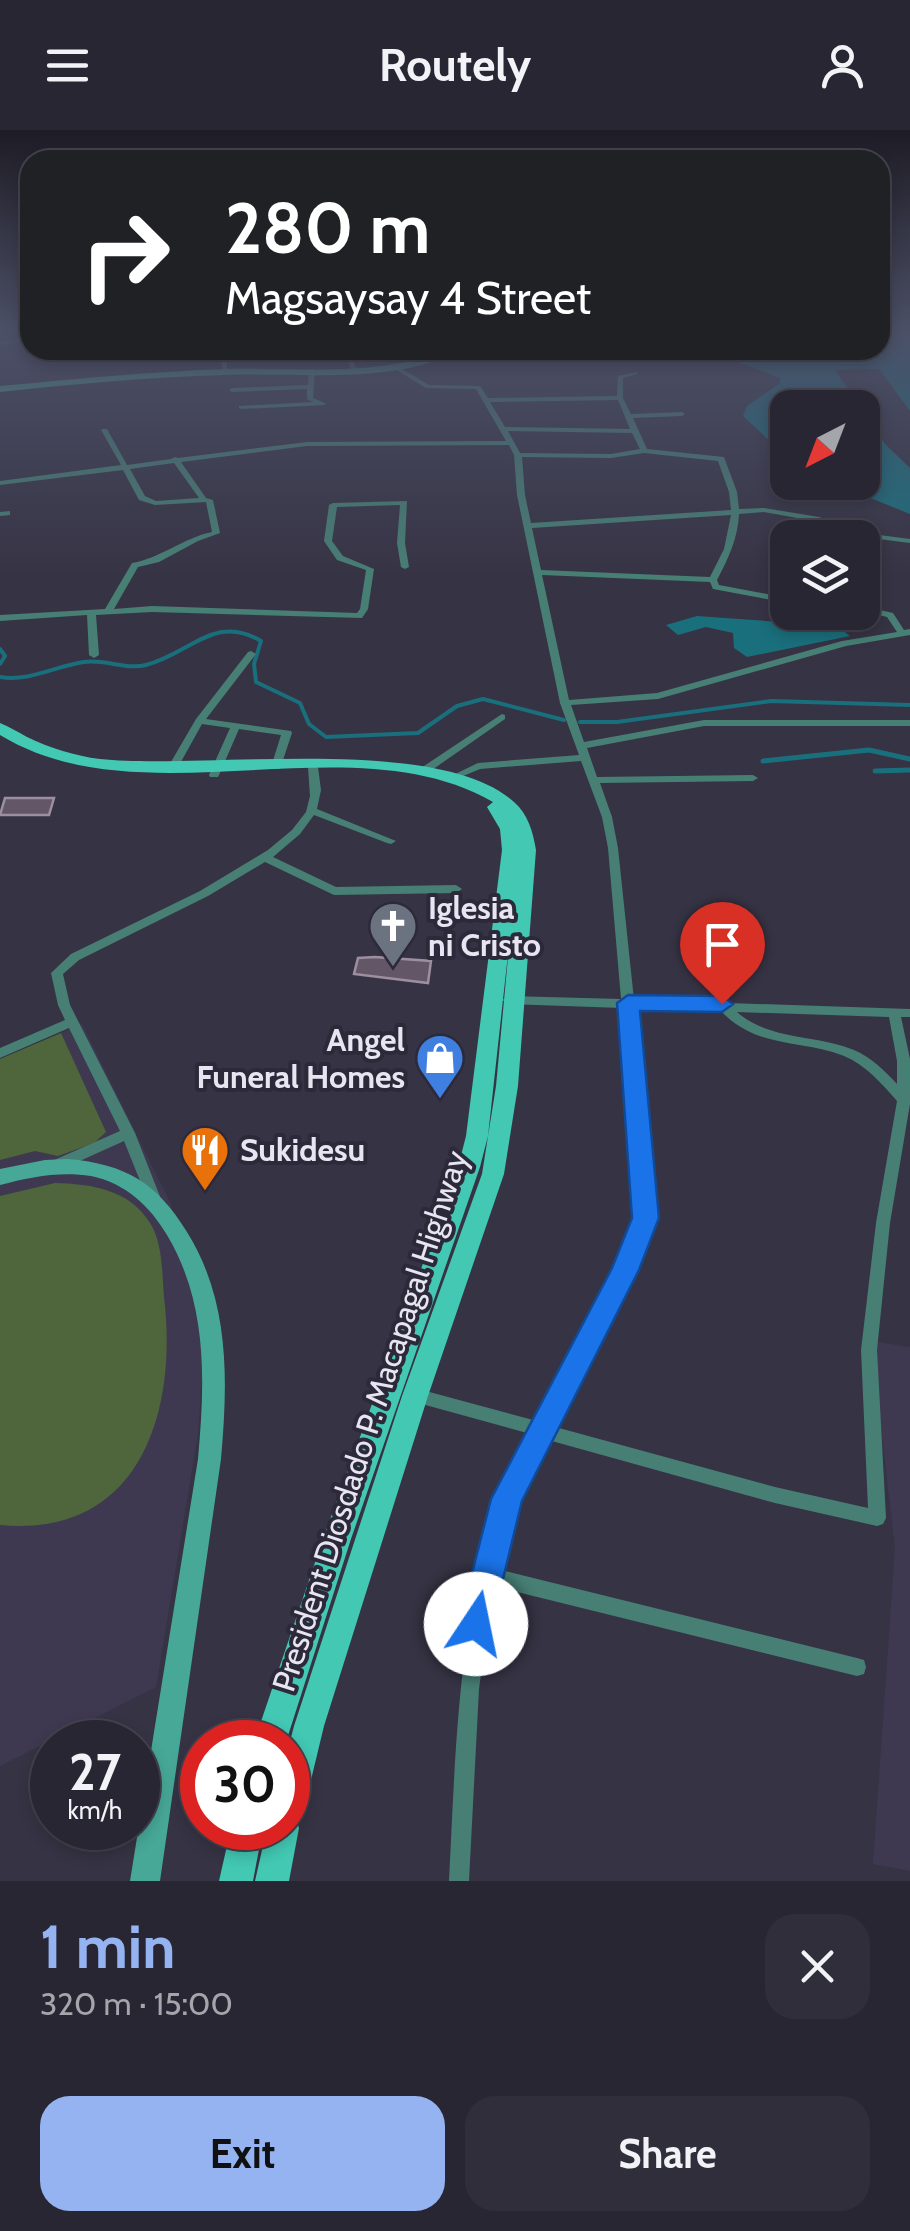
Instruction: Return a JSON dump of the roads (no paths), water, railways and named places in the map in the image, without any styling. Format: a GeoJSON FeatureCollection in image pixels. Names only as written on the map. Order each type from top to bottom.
{"type":"FeatureCollection","features":[{"type":"Feature","properties":{"kind":"main road","name":"President Diosdado P. Macapagal Highway"},"geometry":{"type":"LineString","coordinates":[[0,728],[79,765],[215,771],[276,767],[435,779],[482,797],[502,816],[511,850],[504,1000],[507,1086],[493,1174],[415,1396],[310,1723]]}},
{"type":"Feature","properties":{"kind":"main road","name":"President Diosdado P. Macapagal Highway"},"geometry":{"type":"LineString","coordinates":[[0,742],[29,756],[118,774],[425,770],[456,776],[505,802],[524,828],[527,850],[478,1136],[277,1720]]}},
{"type":"Feature","properties":{"kind":"main road"},"geometry":{"type":"LineString","coordinates":[[236,1881],[242,1850]]}},
{"type":"Feature","properties":{"kind":"main road"},"geometry":{"type":"LineString","coordinates":[[272,1881],[279,1850]]}},
{"type":"Feature","properties":{"kind":"street"},"geometry":{"type":"LineString","coordinates":[[459,1881],[469,1679],[485,1575],[507,1499],[538,1430],[625,1270],[646,1218],[614,848],[565,703],[511,442],[495,415]]}},
{"type":"Feature","properties":{"kind":"street"},"geometry":{"type":"LineString","coordinates":[[644,451],[630,416],[663,415]]}},
{"type":"Feature","properties":{"kind":"street"},"geometry":{"type":"LineString","coordinates":[[105,430],[145,500],[204,500]]}},
{"type":"Feature","properties":{"kind":"street"},"geometry":{"type":"LineString","coordinates":[[0,484],[307,444],[511,442],[635,431]]}},
{"type":"Feature","properties":{"kind":"street"},"geometry":{"type":"LineString","coordinates":[[511,442],[611,456],[644,451],[721,459],[735,510],[734,541],[713,580]]}},
{"type":"Feature","properties":{"kind":"street"},"geometry":{"type":"LineString","coordinates":[[108,612],[135,566],[151,565],[193,539],[216,532],[213,505],[204,500],[175,460]]}},
{"type":"Feature","properties":{"kind":"street"},"geometry":{"type":"LineString","coordinates":[[0,618],[91,612],[358,616],[364,609],[370,569],[340,558],[340,552],[328,541],[333,505],[404,503],[400,543],[405,566]]}},
{"type":"Feature","properties":{"kind":"street"},"geometry":{"type":"LineString","coordinates":[[528,526],[721,516],[735,510],[816,519],[863,535],[910,541]]}},
{"type":"Feature","properties":{"kind":"street"},"geometry":{"type":"LineString","coordinates":[[538,572],[713,580],[727,592],[770,598]]}},
{"type":"Feature","properties":{"kind":"street"},"geometry":{"type":"LineString","coordinates":[[91,612],[94,655]]}},
{"type":"Feature","properties":{"kind":"street"},"geometry":{"type":"LineString","coordinates":[[565,703],[658,696],[905,631],[890,615],[880,612]]}},
{"type":"Feature","properties":{"kind":"street"},"geometry":{"type":"LineString","coordinates":[[172,767],[199,721],[250,654]]}},
{"type":"Feature","properties":{"kind":"street"},"geometry":{"type":"LineString","coordinates":[[425,770],[502,717]]}},
{"type":"Feature","properties":{"kind":"street"},"geometry":{"type":"LineString","coordinates":[[199,721],[289,734],[276,767]]}},
{"type":"Feature","properties":{"kind":"street"},"geometry":{"type":"LineString","coordinates":[[456,776],[478,766],[584,752],[704,724],[910,723]]}},
{"type":"Feature","properties":{"kind":"street"},"geometry":{"type":"LineString","coordinates":[[215,771],[236,726]]}},
{"type":"Feature","properties":{"kind":"street"},"geometry":{"type":"LineString","coordinates":[[146,1881],[205,1480],[214,1345],[209,1304],[195,1264],[154,1200],[128,1134],[56,986],[63,965],[264,857],[292,836],[312,811],[313,771]]}},
{"type":"Feature","properties":{"kind":"street"},"geometry":{"type":"LineString","coordinates":[[594,780],[753,778]]}},
{"type":"Feature","properties":{"kind":"street"},"geometry":{"type":"LineString","coordinates":[[312,811],[390,841]]}},
{"type":"Feature","properties":{"kind":"street"},"geometry":{"type":"LineString","coordinates":[[264,857],[334,891],[456,888]]}},
{"type":"Feature","properties":{"kind":"street"},"geometry":{"type":"LineString","coordinates":[[504,1000],[910,1013]]}},
{"type":"Feature","properties":{"kind":"street"},"geometry":{"type":"LineString","coordinates":[[722,1004],[736,1020],[764,1036],[851,1054],[880,1073],[906,1109]]}},
{"type":"Feature","properties":{"kind":"street"},"geometry":{"type":"LineString","coordinates":[[390,1388],[877,1518],[869,1350],[882,1223],[906,1109],[904,1061],[894,1012]]}},
{"type":"Feature","properties":{"kind":"street"},"geometry":{"type":"LineString","coordinates":[[0,1053],[71,1022]]}},
{"type":"Feature","properties":{"kind":"street"},"geometry":{"type":"LineString","coordinates":[[0,1177],[57,1166],[128,1134]]}},
{"type":"Feature","properties":{"kind":"street"},"geometry":{"type":"LineString","coordinates":[[57,1166],[112,1173],[154,1200]]}},
{"type":"Feature","properties":{"kind":"street"},"geometry":{"type":"LineString","coordinates":[[485,1575],[857,1666]]}},
{"type":"Feature","properties":{"kind":"water"},"geometry":{"type":"Polygon","coordinates":[[[744,415],[770,415],[770,441],[743,416],[744,415]]]}},
{"type":"Feature","properties":{"kind":"water"},"geometry":{"type":"Polygon","coordinates":[[[880,437],[910,468],[910,514],[875,500],[880,500],[880,437]]]}},
{"type":"Feature","properties":{"kind":"water"},"geometry":{"type":"Polygon","coordinates":[[[697,616],[770,621],[770,630],[842,630],[850,636],[747,657],[734,648],[733,633],[706,627],[678,635],[666,625],[697,616]]]}},
{"type":"Feature","properties":{"kind":"waterway"},"geometry":{"type":"LineString","coordinates":[[0,677],[32,676],[84,662],[146,665],[203,638],[230,631],[261,641],[254,664],[256,682],[300,703],[309,724],[326,737],[418,733],[457,706],[483,699],[564,720]]}},
{"type":"Feature","properties":{"kind":"waterway"},"geometry":{"type":"LineString","coordinates":[[0,649],[5,656],[0,664]]}},
{"type":"Feature","properties":{"kind":"waterway"},"geometry":{"type":"LineString","coordinates":[[580,722],[617,722],[771,701],[910,705]]}},
{"type":"Feature","properties":{"kind":"waterway"},"geometry":{"type":"LineString","coordinates":[[763,761],[869,750],[910,759]]}},
{"type":"Feature","properties":{"kind":"waterway"},"geometry":{"type":"LineString","coordinates":[[875,771],[910,770]]}},
{"type":"Feature","properties":{"kind":"place","name":"Iglesia ni Cristo"},"geometry":{"type":"Point","coordinates":[393,968]}},
{"type":"Feature","properties":{"kind":"place","name":"Angel Funeral Homes"},"geometry":{"type":"Point","coordinates":[440,1100]}},
{"type":"Feature","properties":{"kind":"place","name":"Sukidesu"},"geometry":{"type":"Point","coordinates":[205,1192]}}]}
